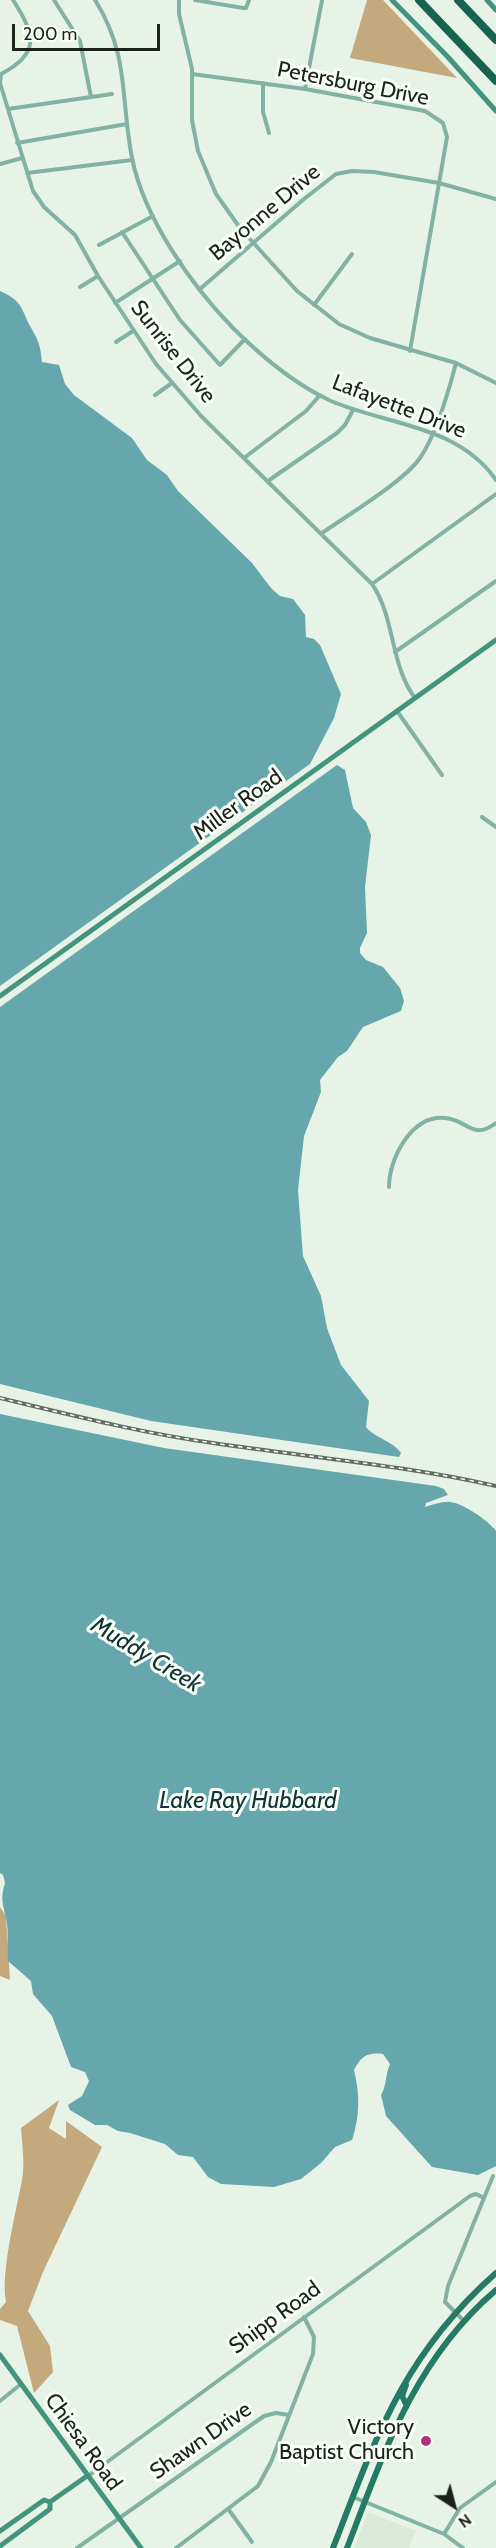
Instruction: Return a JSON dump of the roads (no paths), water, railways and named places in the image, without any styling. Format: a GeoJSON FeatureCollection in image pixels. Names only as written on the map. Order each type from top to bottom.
{"type":"FeatureCollection","features":[{"type":"Feature","properties":{"kind":"highway"},"geometry":{"type":"LineString","coordinates":[[419,0],[496,81]]}},
{"type":"Feature","properties":{"kind":"highway"},"geometry":{"type":"LineString","coordinates":[[458,0],[496,40]]}},
{"type":"Feature","properties":{"kind":"main road"},"geometry":{"type":"LineString","coordinates":[[392,0],[447,56],[496,111]]}},
{"type":"Feature","properties":{"kind":"main road"},"geometry":{"type":"LineString","coordinates":[[487,0],[496,10]]}},
{"type":"Feature","properties":{"kind":"main road","name":"Miller Road"},"geometry":{"type":"LineString","coordinates":[[0,996],[496,640]]}},
{"type":"Feature","properties":{"kind":"main road"},"geometry":{"type":"LineString","coordinates":[[333,2548],[383,2422],[413,2368],[455,2313],[496,2273]]}},
{"type":"Feature","properties":{"kind":"main road"},"geometry":{"type":"LineString","coordinates":[[347,2548],[406,2404],[438,2353],[464,2321],[496,2290]]}},
{"type":"Feature","properties":{"kind":"main road","name":"Chiesa Road"},"geometry":{"type":"LineString","coordinates":[[0,2355],[141,2548]]}},
{"type":"Feature","properties":{"kind":"main road"},"geometry":{"type":"LineString","coordinates":[[406,2404],[402,2396],[413,2368]]}},
{"type":"Feature","properties":{"kind":"main road"},"geometry":{"type":"LineString","coordinates":[[50,2502],[87,2476]]}},
{"type":"Feature","properties":{"kind":"main road"},"geometry":{"type":"LineString","coordinates":[[0,2530],[44,2500],[50,2502]]}},
{"type":"Feature","properties":{"kind":"main road"},"geometry":{"type":"LineString","coordinates":[[0,2546],[50,2509],[50,2502]]}},
{"type":"Feature","properties":{"kind":"street","name":"Sunrise Drive"},"geometry":{"type":"LineString","coordinates":[[13,0],[26,21],[31,37],[27,53],[16,65],[1,74],[0,83],[17,143],[38,200],[75,235],[115,303],[172,383],[202,417],[372,584],[382,605],[406,686],[415,698]]}},
{"type":"Feature","properties":{"kind":"street"},"geometry":{"type":"LineString","coordinates":[[54,0],[80,41],[91,97]]}},
{"type":"Feature","properties":{"kind":"street","name":"Lafayette Drive"},"geometry":{"type":"LineString","coordinates":[[95,0],[112,33],[120,57],[132,160],[153,216],[180,261],[217,310],[281,371],[320,395],[353,410],[432,433],[467,449],[484,464],[496,480]]}},
{"type":"Feature","properties":{"kind":"street"},"geometry":{"type":"LineString","coordinates":[[179,0],[179,14],[192,74],[192,120],[203,165],[223,206],[282,275],[314,305],[357,333],[410,351],[456,363],[496,383]]}},
{"type":"Feature","properties":{"kind":"street"},"geometry":{"type":"LineString","coordinates":[[195,0],[246,8],[249,0]]}},
{"type":"Feature","properties":{"kind":"street"},"geometry":{"type":"LineString","coordinates":[[305,89],[322,0]]}},
{"type":"Feature","properties":{"kind":"street","name":"Petersburg Drive"},"geometry":{"type":"LineString","coordinates":[[192,74],[305,89],[433,114],[443,123],[447,130],[410,351]]}},
{"type":"Feature","properties":{"kind":"street"},"geometry":{"type":"LineString","coordinates":[[263,84],[263,112],[269,133]]}},
{"type":"Feature","properties":{"kind":"street"},"geometry":{"type":"LineString","coordinates":[[8,108],[112,94]]}},
{"type":"Feature","properties":{"kind":"street"},"geometry":{"type":"LineString","coordinates":[[17,143],[127,124]]}},
{"type":"Feature","properties":{"kind":"street"},"geometry":{"type":"LineString","coordinates":[[0,164],[23,158]]}},
{"type":"Feature","properties":{"kind":"street"},"geometry":{"type":"LineString","coordinates":[[27,173],[132,160]]}},
{"type":"Feature","properties":{"kind":"street","name":"Bayonne Drive"},"geometry":{"type":"LineString","coordinates":[[200,289],[336,174],[358,171],[439,183],[496,199]]}},
{"type":"Feature","properties":{"kind":"street"},"geometry":{"type":"LineString","coordinates":[[99,245],[153,216]]}},
{"type":"Feature","properties":{"kind":"street"},"geometry":{"type":"LineString","coordinates":[[123,232],[152,279],[188,330],[220,365],[245,339]]}},
{"type":"Feature","properties":{"kind":"street"},"geometry":{"type":"LineString","coordinates":[[314,305],[352,254]]}},
{"type":"Feature","properties":{"kind":"street"},"geometry":{"type":"LineString","coordinates":[[115,303],[180,261]]}},
{"type":"Feature","properties":{"kind":"street"},"geometry":{"type":"LineString","coordinates":[[80,287],[98,276]]}},
{"type":"Feature","properties":{"kind":"street"},"geometry":{"type":"LineString","coordinates":[[116,342],[134,330]]}},
{"type":"Feature","properties":{"kind":"street"},"geometry":{"type":"LineString","coordinates":[[322,533],[415,465],[427,446],[456,363]]}},
{"type":"Feature","properties":{"kind":"street"},"geometry":{"type":"LineString","coordinates":[[155,395],[172,383]]}},
{"type":"Feature","properties":{"kind":"street"},"geometry":{"type":"LineString","coordinates":[[244,458],[306,411],[320,395]]}},
{"type":"Feature","properties":{"kind":"street"},"geometry":{"type":"LineString","coordinates":[[268,481],[337,433],[345,425],[353,410]]}},
{"type":"Feature","properties":{"kind":"street"},"geometry":{"type":"LineString","coordinates":[[372,584],[496,494]]}},
{"type":"Feature","properties":{"kind":"street"},"geometry":{"type":"LineString","coordinates":[[395,652],[496,581]]}},
{"type":"Feature","properties":{"kind":"street"},"geometry":{"type":"LineString","coordinates":[[397,711],[441,775]]}},
{"type":"Feature","properties":{"kind":"street"},"geometry":{"type":"LineString","coordinates":[[482,818],[496,827]]}},
{"type":"Feature","properties":{"kind":"street"},"geometry":{"type":"LineString","coordinates":[[388,1187],[389,1173],[399,1149],[416,1128],[430,1120],[445,1118],[478,1131],[486,1130],[496,1123]]}},
{"type":"Feature","properties":{"kind":"street"},"geometry":{"type":"LineString","coordinates":[[464,2321],[445,2302],[448,2286],[493,2176]]}},
{"type":"Feature","properties":{"kind":"street","name":"Shipp Road"},"geometry":{"type":"LineString","coordinates":[[87,2476],[470,2196],[476,2194],[484,2198]]}},
{"type":"Feature","properties":{"kind":"street"},"geometry":{"type":"LineString","coordinates":[[176,2548],[249,2495],[262,2481],[315,2348],[312,2333],[304,2317]]}},
{"type":"Feature","properties":{"kind":"street"},"geometry":{"type":"LineString","coordinates":[[0,2401],[21,2384]]}},
{"type":"Feature","properties":{"kind":"street","name":"Shawn Drive"},"geometry":{"type":"LineString","coordinates":[[77,2548],[264,2416],[276,2413],[290,2415]]}},
{"type":"Feature","properties":{"kind":"street"},"geometry":{"type":"LineString","coordinates":[[444,2534],[460,2508],[496,2482]]}},
{"type":"Feature","properties":{"kind":"street"},"geometry":{"type":"LineString","coordinates":[[352,2497],[444,2534],[463,2548]]}},
{"type":"Feature","properties":{"kind":"street"},"geometry":{"type":"LineString","coordinates":[[229,2510],[252,2542]]}},
{"type":"Feature","properties":{"kind":"water"},"geometry":{"type":"Polygon","coordinates":[[[0,291],[17,301],[22,309],[39,343],[42,362],[59,365],[65,384],[74,395],[132,438],[147,460],[167,475],[178,491],[252,563],[271,588],[280,596],[293,599],[305,615],[306,637],[314,639],[320,645],[341,694],[334,718],[310,764],[0,986],[0,291]]]}},
{"type":"Feature","properties":{"kind":"water"},"geometry":{"type":"Polygon","coordinates":[[[337,765],[345,770],[353,808],[366,822],[371,835],[365,887],[367,933],[360,953],[366,960],[383,967],[400,988],[404,1001],[401,1011],[363,1027],[347,1051],[338,1057],[320,1080],[321,1092],[304,1136],[298,1190],[303,1256],[321,1296],[327,1328],[341,1365],[369,1401],[366,1427],[397,1449],[401,1453],[399,1457],[151,1421],[0,1384],[0,1007],[337,765]]]}},
{"type":"Feature","properties":{"kind":"water","name":"Lake Ray Hubbard"},"geometry":{"type":"Polygon","coordinates":[[[0,1414],[164,1448],[436,1486],[444,1489],[448,1495],[426,1503],[425,1507],[444,1502],[455,1503],[475,1513],[496,1531],[496,2166],[478,2175],[432,2167],[386,2116],[381,2095],[390,2064],[383,2054],[366,2056],[359,2061],[354,2070],[358,2105],[357,2122],[352,2140],[335,2147],[321,2163],[301,2179],[274,2187],[221,2184],[208,2177],[193,2157],[178,2155],[165,2144],[118,2131],[107,2125],[95,2125],[70,2110],[68,2105],[82,2096],[89,2081],[85,2072],[71,2067],[52,2016],[33,1994],[31,1981],[8,1961],[7,1928],[2,1898],[5,1883],[0,1873],[0,1414]]]}},
{"type":"Feature","properties":{"kind":"railway"},"geometry":{"type":"LineString","coordinates":[[0,1398],[186,1439],[390,1467],[496,1486]]}},
{"type":"Feature","properties":{"kind":"place","name":"Victory Baptist Church"},"geometry":{"type":"Point","coordinates":[426,2441]}},
{"type":"Feature","properties":{"kind":"water label","name":"Muddy Creek"},"geometry":{"type":"Point","coordinates":[146,1655]}}]}
